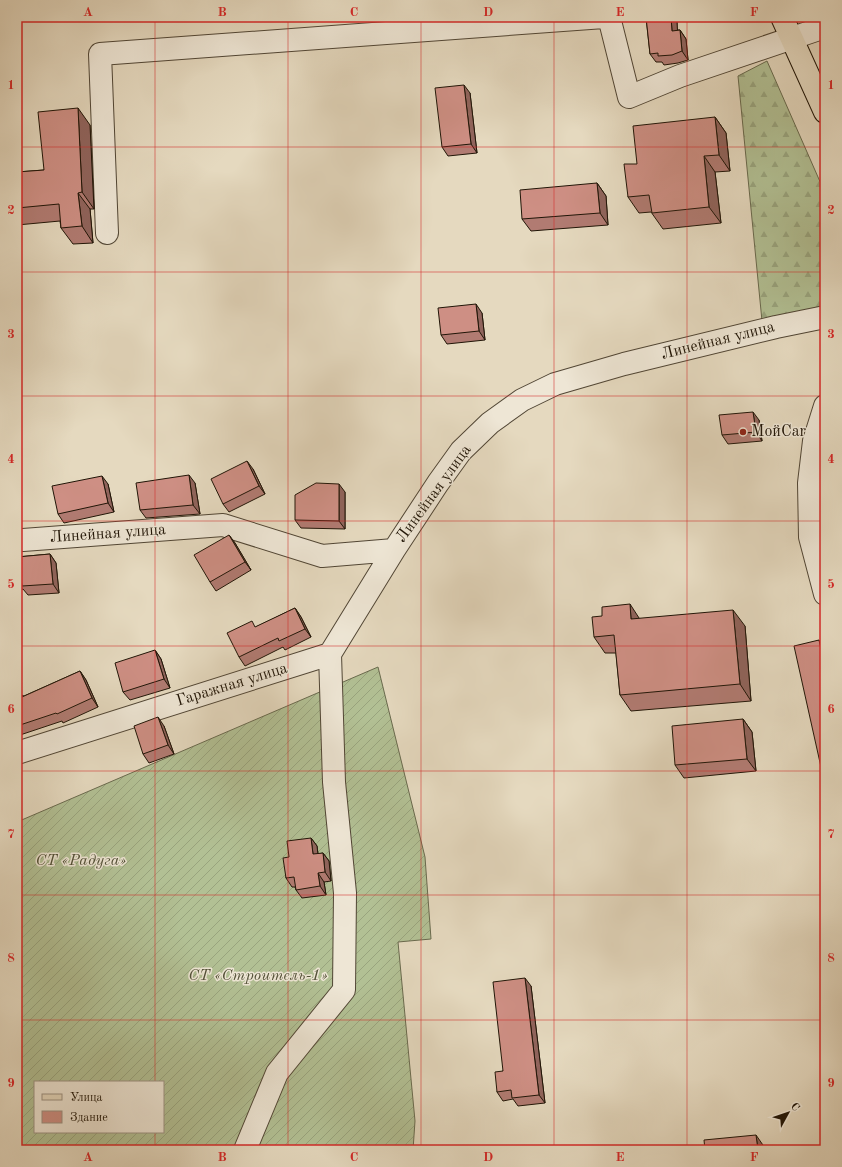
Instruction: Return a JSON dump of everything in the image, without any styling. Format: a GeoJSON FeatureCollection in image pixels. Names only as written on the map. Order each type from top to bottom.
{"type":"FeatureCollection","features":[{"type":"Feature","properties":{"kind":"main road"},"geometry":{"type":"LineString","coordinates":[[782,17],[825,112]]}},
{"type":"Feature","properties":{"kind":"street"},"geometry":{"type":"LineString","coordinates":[[107,233],[100,54],[604,17]]}},
{"type":"Feature","properties":{"kind":"street"},"geometry":{"type":"LineString","coordinates":[[609,17],[629,97],[680,76],[825,27]]}},
{"type":"Feature","properties":{"kind":"street","name":"Линейная улица"},"geometry":{"type":"LineString","coordinates":[[23,540],[223,525],[322,556],[394,550],[438,483],[462,451],[490,423],[522,400],[555,384],[624,364],[776,327],[825,317]]}},
{"type":"Feature","properties":{"kind":"street"},"geometry":{"type":"LineString","coordinates":[[825,406],[814,441],[809,483],[810,536],[825,594]]}},
{"type":"Feature","properties":{"kind":"street"},"geometry":{"type":"LineString","coordinates":[[245,1150],[277,1073],[344,990],[345,893],[334,782],[330,654],[394,550]]}},
{"type":"Feature","properties":{"kind":"street","name":"Гаражная улица"},"geometry":{"type":"LineString","coordinates":[[17,752],[330,654]]}},
{"type":"Feature","properties":{"kind":"green space"},"geometry":{"type":"Polygon","coordinates":[[[767,61],[825,193],[825,306],[762,321],[738,76],[767,61]]]}},
{"type":"Feature","properties":{"kind":"green space","name":"СТ «Строитель-1»"},"geometry":{"type":"Polygon","coordinates":[[[378,667],[425,857],[431,939],[398,942],[415,1121],[413,1150],[17,1150],[17,822],[378,667]]]}},
{"type":"Feature","properties":{"kind":"building"},"geometry":{"type":"Polygon","coordinates":[[[646,17],[671,17],[672,31],[680,30],[682,51],[672,55],[658,56],[658,53],[650,54],[646,17]]]}},
{"type":"Feature","properties":{"kind":"building"},"geometry":{"type":"Polygon","coordinates":[[[464,85],[471,144],[442,147],[435,88],[464,85]]]}},
{"type":"Feature","properties":{"kind":"building"},"geometry":{"type":"Polygon","coordinates":[[[78,108],[82,192],[78,193],[82,226],[61,228],[59,204],[17,208],[17,172],[44,170],[38,112],[78,108]]]}},
{"type":"Feature","properties":{"kind":"building"},"geometry":{"type":"Polygon","coordinates":[[[715,117],[719,155],[704,156],[709,207],[652,213],[649,195],[628,197],[624,164],[637,164],[633,126],[715,117]]]}},
{"type":"Feature","properties":{"kind":"building"},"geometry":{"type":"Polygon","coordinates":[[[597,183],[600,213],[522,219],[520,190],[597,183]]]}},
{"type":"Feature","properties":{"kind":"building"},"geometry":{"type":"Polygon","coordinates":[[[476,304],[479,331],[441,335],[438,308],[476,304]]]}},
{"type":"Feature","properties":{"kind":"building"},"geometry":{"type":"Polygon","coordinates":[[[753,412],[756,432],[722,435],[719,415],[753,412]]]}},
{"type":"Feature","properties":{"kind":"building"},"geometry":{"type":"Polygon","coordinates":[[[247,461],[259,486],[223,504],[211,479],[247,461]]]}},
{"type":"Feature","properties":{"kind":"building"},"geometry":{"type":"Polygon","coordinates":[[[189,475],[193,505],[140,510],[136,483],[189,475]]]}},
{"type":"Feature","properties":{"kind":"building"},"geometry":{"type":"Polygon","coordinates":[[[102,476],[108,503],[58,514],[52,486],[102,476]]]}},
{"type":"Feature","properties":{"kind":"building"},"geometry":{"type":"Polygon","coordinates":[[[316,483],[339,484],[339,521],[295,520],[295,495],[316,483]]]}},
{"type":"Feature","properties":{"kind":"building"},"geometry":{"type":"Polygon","coordinates":[[[229,535],[245,562],[210,582],[194,555],[229,535]]]}},
{"type":"Feature","properties":{"kind":"building"},"geometry":{"type":"Polygon","coordinates":[[[50,554],[53,584],[22,586],[21,579],[17,580],[17,557],[50,554]]]}},
{"type":"Feature","properties":{"kind":"building"},"geometry":{"type":"Polygon","coordinates":[[[630,604],[631,619],[733,610],[740,684],[620,695],[614,635],[594,637],[592,617],[602,616],[602,607],[630,604]]]}},
{"type":"Feature","properties":{"kind":"building"},"geometry":{"type":"Polygon","coordinates":[[[295,608],[305,629],[279,641],[278,638],[239,657],[227,633],[252,621],[255,627],[295,608]]]}},
{"type":"Feature","properties":{"kind":"building"},"geometry":{"type":"Polygon","coordinates":[[[819,640],[825,668],[825,785],[794,646],[819,640]]]}},
{"type":"Feature","properties":{"kind":"building"},"geometry":{"type":"Polygon","coordinates":[[[155,650],[164,679],[123,692],[115,663],[155,650]]]}},
{"type":"Feature","properties":{"kind":"building"},"geometry":{"type":"Polygon","coordinates":[[[80,671],[92,698],[57,714],[56,713],[17,726],[17,693],[21,692],[22,697],[80,671]]]}},
{"type":"Feature","properties":{"kind":"building"},"geometry":{"type":"Polygon","coordinates":[[[158,717],[168,745],[143,754],[134,726],[158,717]]]}},
{"type":"Feature","properties":{"kind":"building"},"geometry":{"type":"Polygon","coordinates":[[[743,719],[747,759],[675,765],[672,726],[743,719]]]}},
{"type":"Feature","properties":{"kind":"building"},"geometry":{"type":"Polygon","coordinates":[[[311,838],[313,854],[323,853],[325,872],[318,873],[320,886],[296,890],[294,877],[286,878],[283,858],[289,857],[287,841],[311,838]]]}},
{"type":"Feature","properties":{"kind":"building"},"geometry":{"type":"Polygon","coordinates":[[[525,978],[539,1095],[512,1098],[511,1090],[497,1092],[495,1072],[503,1071],[493,982],[525,978]]]}},
{"type":"Feature","properties":{"kind":"building"},"geometry":{"type":"Polygon","coordinates":[[[756,1135],[758,1150],[705,1150],[704,1140],[756,1135]]]}},
{"type":"Feature","properties":{"kind":"place","name":"МойCar"},"geometry":{"type":"Point","coordinates":[743,432]}},
{"type":"Feature","properties":{"kind":"park label","name":"СТ «Радуга»"},"geometry":{"type":"Point","coordinates":[81,861]}}]}
